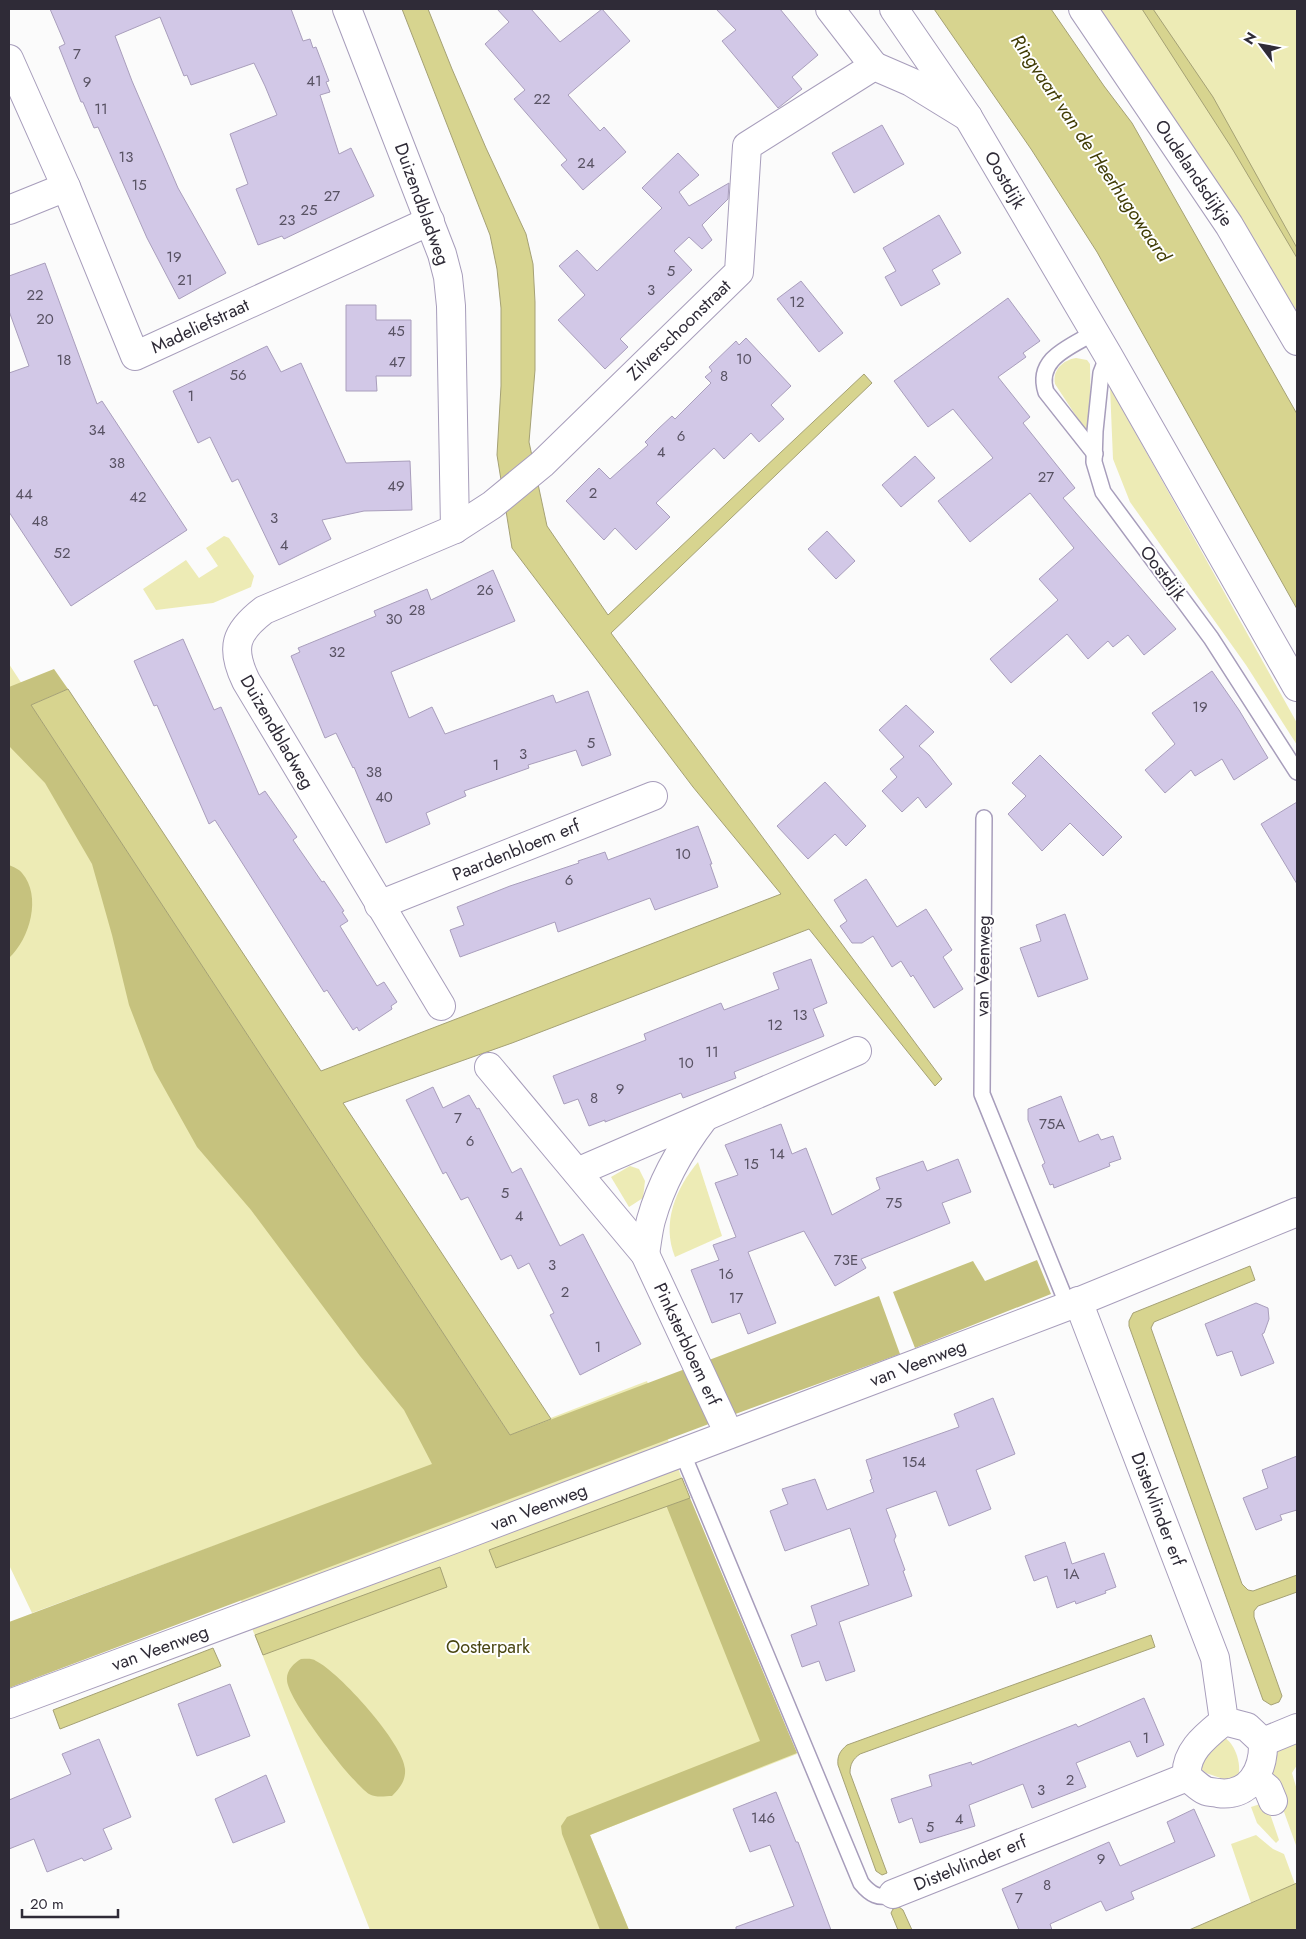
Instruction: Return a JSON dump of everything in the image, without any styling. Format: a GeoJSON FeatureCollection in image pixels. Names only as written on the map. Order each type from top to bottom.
{"type":"FeatureCollection","features":[{"type":"Feature","properties":{"kind":"street","name":"Duizendbladweg"},"geometry":{"type":"LineString","coordinates":[[347,9],[430,221],[448,277],[451,306],[455,529]]}},
{"type":"Feature","properties":{"kind":"street"},"geometry":{"type":"LineString","coordinates":[[830,9],[874,66],[911,82],[968,117]]}},
{"type":"Feature","properties":{"kind":"street","name":"Oostdijk"},"geometry":{"type":"LineString","coordinates":[[894,9],[968,117],[1101,344],[1297,687]]}},
{"type":"Feature","properties":{"kind":"street","name":"Oudelandsdijkje"},"geometry":{"type":"LineString","coordinates":[[1083,9],[1229,225],[1297,341]]}},
{"type":"Feature","properties":{"kind":"street","name":"Madeliefstraat"},"geometry":{"type":"LineString","coordinates":[[9,59],[66,187],[136,356],[430,221]]}},
{"type":"Feature","properties":{"kind":"street","name":"Zilverschoonstraat"},"geometry":{"type":"LineString","coordinates":[[492,505],[542,464],[739,272],[748,146],[874,66]]}},
{"type":"Feature","properties":{"kind":"street"},"geometry":{"type":"LineString","coordinates":[[9,210],[66,187]]}},
{"type":"Feature","properties":{"kind":"street","name":"Duizendbladweg"},"geometry":{"type":"LineString","coordinates":[[441,1006],[246,681],[239,665],[236,650],[241,634],[250,620],[264,610],[455,529],[492,505]]}},
{"type":"Feature","properties":{"kind":"street","name":"Paardenbloem erf"},"geometry":{"type":"LineString","coordinates":[[380,905],[653,796]]}},
{"type":"Feature","properties":{"kind":"street"},"geometry":{"type":"LineString","coordinates":[[578,1172],[857,1051]]}},
{"type":"Feature","properties":{"kind":"street","name":"Pinksterbloem erf"},"geometry":{"type":"LineString","coordinates":[[490,1067],[644,1254],[729,1434]]}},
{"type":"Feature","properties":{"kind":"street"},"geometry":{"type":"LineString","coordinates":[[644,1254],[651,1220],[664,1186],[685,1143],[704,1118]]}},
{"type":"Feature","properties":{"kind":"street","name":"van Veenweg"},"geometry":{"type":"LineString","coordinates":[[9,1704],[454,1540],[1073,1304],[1297,1212]]}},
{"type":"Feature","properties":{"kind":"street","name":"Distelvlinder erf"},"geometry":{"type":"LineString","coordinates":[[1073,1304],[1215,1658],[1224,1721]]}},
{"type":"Feature","properties":{"kind":"street"},"geometry":{"type":"LineString","coordinates":[[1224,1721],[1247,1727],[1263,1742],[1263,1758],[1255,1778],[1240,1791],[1227,1794],[1206,1791],[1187,1776],[1185,1766],[1189,1757],[1204,1738],[1224,1721]]}},
{"type":"Feature","properties":{"kind":"street"},"geometry":{"type":"LineString","coordinates":[[1263,1742],[1297,1728]]}},
{"type":"Feature","properties":{"kind":"street","name":"Distelvlinder erf"},"geometry":{"type":"LineString","coordinates":[[893,1894],[1187,1776]]}},
{"type":"Feature","properties":{"kind":"street"},"geometry":{"type":"LineString","coordinates":[[1255,1778],[1268,1789],[1274,1801]]}},
{"type":"Feature","properties":{"kind":"lane","name":"Oostdijk"},"geometry":{"type":"LineString","coordinates":[[1101,344],[1101,373],[1094,462],[1103,492],[1211,638],[1297,772]]}},
{"type":"Feature","properties":{"kind":"lane"},"geometry":{"type":"LineString","coordinates":[[1095,454],[1046,392],[1043,383],[1047,365],[1053,358],[1101,344]]}},
{"type":"Feature","properties":{"kind":"lane","name":"van Veenweg"},"geometry":{"type":"LineString","coordinates":[[984,818],[982,1094],[1073,1304]]}},
{"type":"Feature","properties":{"kind":"lane"},"geometry":{"type":"LineString","coordinates":[[682,1452],[861,1883],[874,1895],[883,1897],[893,1894]]}},
{"type":"Feature","properties":{"kind":"green space"},"geometry":{"type":"Polygon","coordinates":[[[1096,9],[1297,9],[1297,311],[1096,9]]]}},
{"type":"Feature","properties":{"kind":"green space"},"geometry":{"type":"Polygon","coordinates":[[[1076,358],[1087,360],[1090,364],[1091,424],[1087,429],[1084,428],[1055,384],[1055,374],[1060,366],[1076,358]]]}},
{"type":"Feature","properties":{"kind":"green space"},"geometry":{"type":"Polygon","coordinates":[[[1110,387],[1297,723],[1297,745],[1246,665],[1130,502],[1113,459],[1110,387]]]}},
{"type":"Feature","properties":{"kind":"green space"},"geometry":{"type":"Polygon","coordinates":[[[224,536],[229,538],[254,576],[251,587],[213,603],[156,610],[143,589],[186,560],[199,578],[218,566],[206,548],[224,536]]]}},
{"type":"Feature","properties":{"kind":"green space","name":"Oosterpark"},"geometry":{"type":"Polygon","coordinates":[[[9,664],[509,1434],[647,1381],[682,1479],[797,1754],[590,1835],[629,1930],[370,1930],[219,1544],[32,1613],[9,1565],[9,664]]]}},
{"type":"Feature","properties":{"kind":"green space"},"geometry":{"type":"Polygon","coordinates":[[[698,1162],[722,1236],[675,1257],[670,1231],[673,1206],[683,1183],[698,1162]]]}},
{"type":"Feature","properties":{"kind":"green space"},"geometry":{"type":"Polygon","coordinates":[[[630,1166],[639,1169],[645,1181],[643,1198],[629,1207],[611,1177],[630,1166]]]}},
{"type":"Feature","properties":{"kind":"green space"},"geometry":{"type":"Polygon","coordinates":[[[1223,1737],[1234,1749],[1239,1766],[1238,1776],[1229,1781],[1206,1773],[1200,1768],[1200,1759],[1223,1737]]]}},
{"type":"Feature","properties":{"kind":"green space"},"geometry":{"type":"Polygon","coordinates":[[[1297,1739],[1297,1765],[1292,1773],[1297,1790],[1297,1848],[1270,1773],[1273,1756],[1278,1748],[1297,1739]]]}},
{"type":"Feature","properties":{"kind":"green space"},"geometry":{"type":"Polygon","coordinates":[[[1266,1802],[1279,1840],[1276,1843],[1257,1823],[1251,1807],[1266,1802]]]}},
{"type":"Feature","properties":{"kind":"green space"},"geometry":{"type":"Polygon","coordinates":[[[1256,1835],[1273,1849],[1284,1854],[1295,1884],[1251,1903],[1231,1844],[1256,1835]]]}},
{"type":"Feature","properties":{"kind":"shaded area"},"geometry":{"type":"Polygon","coordinates":[[[54,669],[68,689],[31,705],[510,1435],[879,1296],[900,1354],[730,1416],[9,1688],[9,1622],[432,1464],[404,1410],[360,1356],[251,1210],[197,1147],[154,1070],[129,1005],[92,864],[45,783],[9,746],[9,687],[54,669]]]}},
{"type":"Feature","properties":{"kind":"shaded area"},"geometry":{"type":"Polygon","coordinates":[[[9,865],[21,872],[28,882],[32,905],[28,929],[23,940],[9,958],[9,865]]]}},
{"type":"Feature","properties":{"kind":"shaded area"},"geometry":{"type":"Polygon","coordinates":[[[1037,1260],[1051,1294],[915,1348],[893,1292],[973,1261],[985,1281],[1037,1260]]]}},
{"type":"Feature","properties":{"kind":"shaded area"},"geometry":{"type":"Polygon","coordinates":[[[690,1498],[797,1753],[590,1835],[629,1930],[600,1930],[562,1834],[561,1826],[567,1817],[760,1741],[666,1505],[690,1498]]]}},
{"type":"Feature","properties":{"kind":"shaded area"},"geometry":{"type":"Polygon","coordinates":[[[301,1659],[314,1660],[339,1679],[369,1710],[394,1743],[402,1758],[405,1773],[402,1784],[392,1796],[372,1795],[361,1787],[308,1722],[290,1690],[287,1680],[291,1668],[301,1659]]]}},
{"type":"Feature","properties":{"kind":"water"},"geometry":{"type":"Polygon","coordinates":[[[402,9],[428,9],[486,148],[526,234],[533,264],[535,302],[535,370],[529,442],[547,526],[608,615],[864,374],[872,383],[611,633],[942,1079],[935,1086],[809,929],[512,1043],[343,1103],[551,1419],[510,1435],[31,705],[68,689],[321,1071],[781,894],[693,787],[512,548],[497,455],[501,386],[501,308],[497,269],[490,235],[402,9]]]}},
{"type":"Feature","properties":{"kind":"water","name":"Ringvaart van de Heerhugowaard"},"geometry":{"type":"Polygon","coordinates":[[[934,9],[1051,9],[1132,123],[1297,414],[1297,609],[1097,252],[1031,149],[934,9]]]}},
{"type":"Feature","properties":{"kind":"water"},"geometry":{"type":"Polygon","coordinates":[[[1142,9],[1153,9],[1213,97],[1297,248],[1297,258],[1233,150],[1142,9]]]}},
{"type":"Feature","properties":{"kind":"water"},"geometry":{"type":"Polygon","coordinates":[[[1250,1266],[1255,1280],[1154,1322],[1151,1328],[1242,1584],[1248,1590],[1253,1591],[1297,1575],[1297,1592],[1258,1606],[1254,1611],[1254,1617],[1282,1696],[1279,1702],[1271,1705],[1263,1700],[1129,1326],[1133,1313],[1250,1266]]]}},
{"type":"Feature","properties":{"kind":"water"},"geometry":{"type":"Polygon","coordinates":[[[682,1478],[690,1498],[496,1568],[489,1550],[682,1478]]]}},
{"type":"Feature","properties":{"kind":"water"},"geometry":{"type":"Polygon","coordinates":[[[440,1567],[447,1587],[263,1655],[255,1635],[440,1567]]]}},
{"type":"Feature","properties":{"kind":"water"},"geometry":{"type":"Polygon","coordinates":[[[1151,1635],[1155,1647],[860,1754],[851,1764],[850,1773],[887,1873],[882,1875],[876,1871],[838,1765],[842,1749],[847,1745],[1151,1635]]]}},
{"type":"Feature","properties":{"kind":"water"},"geometry":{"type":"Polygon","coordinates":[[[213,1648],[221,1666],[60,1729],[53,1710],[213,1648]]]}},
{"type":"Feature","properties":{"kind":"water"},"geometry":{"type":"Polygon","coordinates":[[[1297,1883],[1297,1930],[1189,1930],[1297,1883]]]}},
{"type":"Feature","properties":{"kind":"water"},"geometry":{"type":"Polygon","coordinates":[[[899,1907],[903,1910],[912,1930],[898,1930],[891,1913],[893,1909],[899,1907]]]}},
{"type":"Feature","properties":{"kind":"building"},"geometry":{"type":"Polygon","coordinates":[[[50,9],[291,9],[303,41],[310,39],[313,48],[316,47],[329,81],[326,82],[330,92],[320,95],[339,154],[351,148],[374,196],[284,239],[282,236],[258,245],[236,189],[248,184],[230,134],[277,115],[254,63],[191,85],[187,75],[184,76],[160,17],[115,36],[132,81],[178,188],[226,273],[179,299],[147,238],[98,127],[94,128],[83,102],[81,102],[59,47],[65,44],[50,9]]]}},
{"type":"Feature","properties":{"kind":"building"},"geometry":{"type":"Polygon","coordinates":[[[497,9],[531,9],[560,42],[602,9],[630,41],[568,95],[600,131],[604,127],[626,152],[583,190],[561,165],[567,160],[514,99],[525,90],[485,44],[509,22],[497,9]]]}},
{"type":"Feature","properties":{"kind":"building"},"geometry":{"type":"Polygon","coordinates":[[[716,9],[780,9],[818,55],[792,77],[802,89],[778,108],[722,41],[736,30],[716,9]]]}},
{"type":"Feature","properties":{"kind":"building"},"geometry":{"type":"Polygon","coordinates":[[[882,125],[904,164],[854,193],[832,153],[882,125]]]}},
{"type":"Feature","properties":{"kind":"building"},"geometry":{"type":"Polygon","coordinates":[[[678,153],[699,175],[679,192],[689,206],[729,183],[728,199],[702,225],[712,240],[702,249],[689,237],[674,251],[692,270],[620,339],[628,347],[605,369],[558,320],[585,295],[559,266],[577,250],[597,271],[662,208],[642,188],[678,153]]]}},
{"type":"Feature","properties":{"kind":"building"},"geometry":{"type":"Polygon","coordinates":[[[939,215],[961,253],[932,270],[940,284],[901,306],[885,277],[896,271],[883,248],[939,215]]]}},
{"type":"Feature","properties":{"kind":"building"},"geometry":{"type":"Polygon","coordinates":[[[45,263],[97,404],[102,401],[187,530],[71,606],[9,512],[9,373],[29,366],[9,311],[9,276],[45,263]]]}},
{"type":"Feature","properties":{"kind":"building"},"geometry":{"type":"Polygon","coordinates":[[[801,281],[843,333],[819,352],[777,299],[801,281]]]}},
{"type":"Feature","properties":{"kind":"building"},"geometry":{"type":"Polygon","coordinates":[[[1008,298],[1040,341],[1023,353],[1026,357],[998,377],[1030,417],[1023,423],[1075,488],[1063,498],[1176,629],[1144,655],[1128,635],[1113,647],[1108,641],[1088,659],[1067,634],[1011,683],[990,659],[1058,600],[1039,579],[1074,548],[1030,493],[970,542],[938,501],[993,458],[953,409],[928,427],[894,381],[1008,298]]]}},
{"type":"Feature","properties":{"kind":"building"},"geometry":{"type":"Polygon","coordinates":[[[346,305],[376,305],[376,320],[411,320],[411,376],[376,376],[377,391],[346,391],[346,305]]]}},
{"type":"Feature","properties":{"kind":"building"},"geometry":{"type":"Polygon","coordinates":[[[746,338],[791,386],[771,405],[784,419],[759,442],[751,433],[724,459],[714,448],[656,503],[670,517],[636,550],[615,528],[604,540],[566,501],[599,468],[610,479],[648,445],[645,442],[658,429],[672,416],[675,419],[711,383],[705,377],[712,371],[709,367],[736,341],[739,345],[746,338]]]}},
{"type":"Feature","properties":{"kind":"building"},"geometry":{"type":"Polygon","coordinates":[[[267,346],[281,372],[301,363],[346,463],[410,461],[412,510],[364,511],[322,520],[331,539],[279,565],[238,479],[232,482],[210,437],[198,443],[173,391],[267,346]]]}},
{"type":"Feature","properties":{"kind":"building"},"geometry":{"type":"Polygon","coordinates":[[[915,456],[935,478],[901,507],[882,485],[915,456]]]}},
{"type":"Feature","properties":{"kind":"building"},"geometry":{"type":"Polygon","coordinates":[[[827,531],[855,561],[836,579],[808,549],[827,531]]]}},
{"type":"Feature","properties":{"kind":"building"},"geometry":{"type":"Polygon","coordinates":[[[493,570],[515,621],[391,672],[409,718],[432,707],[445,734],[553,695],[556,703],[588,691],[611,755],[582,766],[576,750],[528,765],[529,768],[464,791],[466,796],[426,813],[430,824],[386,843],[354,767],[336,733],[325,738],[291,656],[300,652],[298,648],[376,616],[374,611],[427,589],[431,600],[493,570]]]}},
{"type":"Feature","properties":{"kind":"building"},"geometry":{"type":"Polygon","coordinates":[[[183,639],[214,710],[221,707],[259,795],[265,791],[297,837],[293,840],[344,911],[342,912],[348,921],[340,926],[377,986],[384,982],[397,1002],[391,1006],[392,1009],[359,1031],[357,1027],[353,1030],[327,990],[324,992],[215,820],[209,824],[157,705],[154,706],[134,661],[183,639]]]}},
{"type":"Feature","properties":{"kind":"building"},"geometry":{"type":"Polygon","coordinates":[[[1212,671],[1239,710],[1268,758],[1234,780],[1222,759],[1195,776],[1191,770],[1165,793],[1145,770],[1175,744],[1152,713],[1212,671]]]}},
{"type":"Feature","properties":{"kind":"building"},"geometry":{"type":"Polygon","coordinates":[[[906,705],[934,732],[919,746],[929,755],[952,784],[926,808],[918,797],[902,812],[882,791],[897,777],[890,769],[904,757],[879,730],[906,705]]]}},
{"type":"Feature","properties":{"kind":"building"},"geometry":{"type":"Polygon","coordinates":[[[1040,755],[1122,837],[1103,856],[1070,823],[1042,851],[1008,814],[1026,796],[1012,783],[1040,755]]]}},
{"type":"Feature","properties":{"kind":"building"},"geometry":{"type":"Polygon","coordinates":[[[825,782],[866,826],[846,846],[835,834],[808,859],[777,826],[825,782]]]}},
{"type":"Feature","properties":{"kind":"building"},"geometry":{"type":"Polygon","coordinates":[[[1297,802],[1297,884],[1261,824],[1297,802]]]}},
{"type":"Feature","properties":{"kind":"building"},"geometry":{"type":"Polygon","coordinates":[[[698,826],[718,887],[655,910],[650,898],[558,932],[555,922],[460,957],[450,930],[464,925],[457,907],[510,886],[579,863],[578,861],[605,852],[608,860],[698,826]]]}},
{"type":"Feature","properties":{"kind":"building"},"geometry":{"type":"Polygon","coordinates":[[[866,879],[897,927],[926,909],[952,950],[943,957],[963,989],[934,1008],[913,975],[911,977],[901,961],[892,967],[873,936],[862,943],[852,943],[840,926],[847,921],[834,900],[866,879]]]}},
{"type":"Feature","properties":{"kind":"building"},"geometry":{"type":"Polygon","coordinates":[[[1065,914],[1088,979],[1038,997],[1020,948],[1041,941],[1036,925],[1065,914]]]}},
{"type":"Feature","properties":{"kind":"building"},"geometry":{"type":"Polygon","coordinates":[[[811,959],[827,1003],[813,1009],[824,1036],[734,1072],[736,1078],[683,1098],[681,1093],[605,1122],[605,1120],[589,1126],[578,1099],[564,1104],[553,1076],[646,1040],[644,1034],[721,1003],[724,1010],[779,989],[773,973],[811,959]]]}},
{"type":"Feature","properties":{"kind":"building"},"geometry":{"type":"Polygon","coordinates":[[[433,1087],[443,1108],[469,1095],[477,1109],[479,1108],[512,1173],[521,1168],[560,1246],[583,1234],[641,1344],[580,1375],[550,1315],[554,1313],[529,1263],[518,1269],[511,1255],[501,1260],[468,1197],[461,1200],[446,1172],[443,1174],[406,1100],[433,1087]]]}},
{"type":"Feature","properties":{"kind":"building"},"geometry":{"type":"Polygon","coordinates":[[[1061,1096],[1079,1142],[1098,1134],[1101,1140],[1113,1136],[1121,1159],[1109,1163],[1110,1166],[1054,1188],[1053,1184],[1050,1185],[1042,1165],[1045,1163],[1028,1120],[1028,1109],[1061,1096]]]}},
{"type":"Feature","properties":{"kind":"building"},"geometry":{"type":"Polygon","coordinates":[[[781,1124],[792,1154],[806,1148],[832,1215],[880,1189],[876,1178],[923,1161],[927,1171],[958,1159],[971,1192],[942,1203],[950,1223],[861,1259],[866,1268],[835,1286],[804,1231],[748,1252],[776,1323],[748,1334],[740,1313],[712,1323],[691,1270],[719,1260],[713,1245],[736,1237],[715,1183],[738,1175],[725,1145],[781,1124]]]}},
{"type":"Feature","properties":{"kind":"building"},"geometry":{"type":"Polygon","coordinates":[[[1256,1303],[1268,1308],[1269,1319],[1262,1334],[1274,1363],[1241,1376],[1232,1351],[1217,1356],[1205,1324],[1256,1303]]]}},
{"type":"Feature","properties":{"kind":"building"},"geometry":{"type":"Polygon","coordinates":[[[993,1398],[1015,1454],[976,1470],[991,1509],[949,1526],[936,1491],[886,1509],[896,1536],[894,1540],[912,1596],[839,1622],[855,1671],[826,1681],[819,1661],[802,1667],[791,1635],[817,1625],[811,1606],[869,1585],[850,1528],[785,1551],[770,1511],[788,1504],[782,1489],[815,1479],[827,1510],[874,1492],[866,1460],[959,1427],[954,1414],[993,1398]]]}},
{"type":"Feature","properties":{"kind":"building"},"geometry":{"type":"Polygon","coordinates":[[[1297,1456],[1297,1510],[1280,1515],[1282,1520],[1256,1530],[1243,1498],[1268,1488],[1262,1470],[1297,1456]]]}},
{"type":"Feature","properties":{"kind":"building"},"geometry":{"type":"Polygon","coordinates":[[[1065,1542],[1072,1564],[1104,1553],[1116,1587],[1105,1591],[1106,1593],[1076,1604],[1075,1601],[1057,1608],[1047,1576],[1034,1581],[1025,1556],[1065,1542]]]}},
{"type":"Feature","properties":{"kind":"building"},"geometry":{"type":"Polygon","coordinates":[[[230,1684],[250,1736],[197,1756],[178,1704],[230,1684]]]}},
{"type":"Feature","properties":{"kind":"building"},"geometry":{"type":"Polygon","coordinates":[[[1144,1698],[1164,1745],[1137,1757],[1130,1741],[1076,1763],[1086,1787],[1032,1808],[1023,1784],[969,1805],[975,1826],[920,1843],[912,1818],[899,1823],[891,1799],[932,1786],[929,1775],[971,1762],[972,1765],[1076,1724],[1078,1727],[1144,1698]]]}},
{"type":"Feature","properties":{"kind":"building"},"geometry":{"type":"Polygon","coordinates":[[[99,1739],[131,1817],[103,1829],[112,1849],[84,1861],[82,1858],[47,1872],[34,1839],[9,1849],[9,1800],[71,1774],[62,1754],[99,1739]]]}},
{"type":"Feature","properties":{"kind":"building"},"geometry":{"type":"Polygon","coordinates":[[[266,1775],[285,1822],[233,1843],[215,1799],[266,1775]]]}},
{"type":"Feature","properties":{"kind":"building"},"geometry":{"type":"Polygon","coordinates":[[[776,1792],[796,1842],[798,1842],[831,1930],[736,1930],[736,1927],[794,1906],[770,1845],[750,1852],[733,1809],[776,1792]]]}},
{"type":"Feature","properties":{"kind":"building"},"geometry":{"type":"Polygon","coordinates":[[[1194,1809],[1215,1856],[1131,1892],[1134,1899],[1106,1911],[1101,1901],[1050,1924],[1052,1930],[1019,1930],[1002,1889],[1109,1842],[1120,1866],[1175,1842],[1167,1822],[1194,1809]]]}}]}
